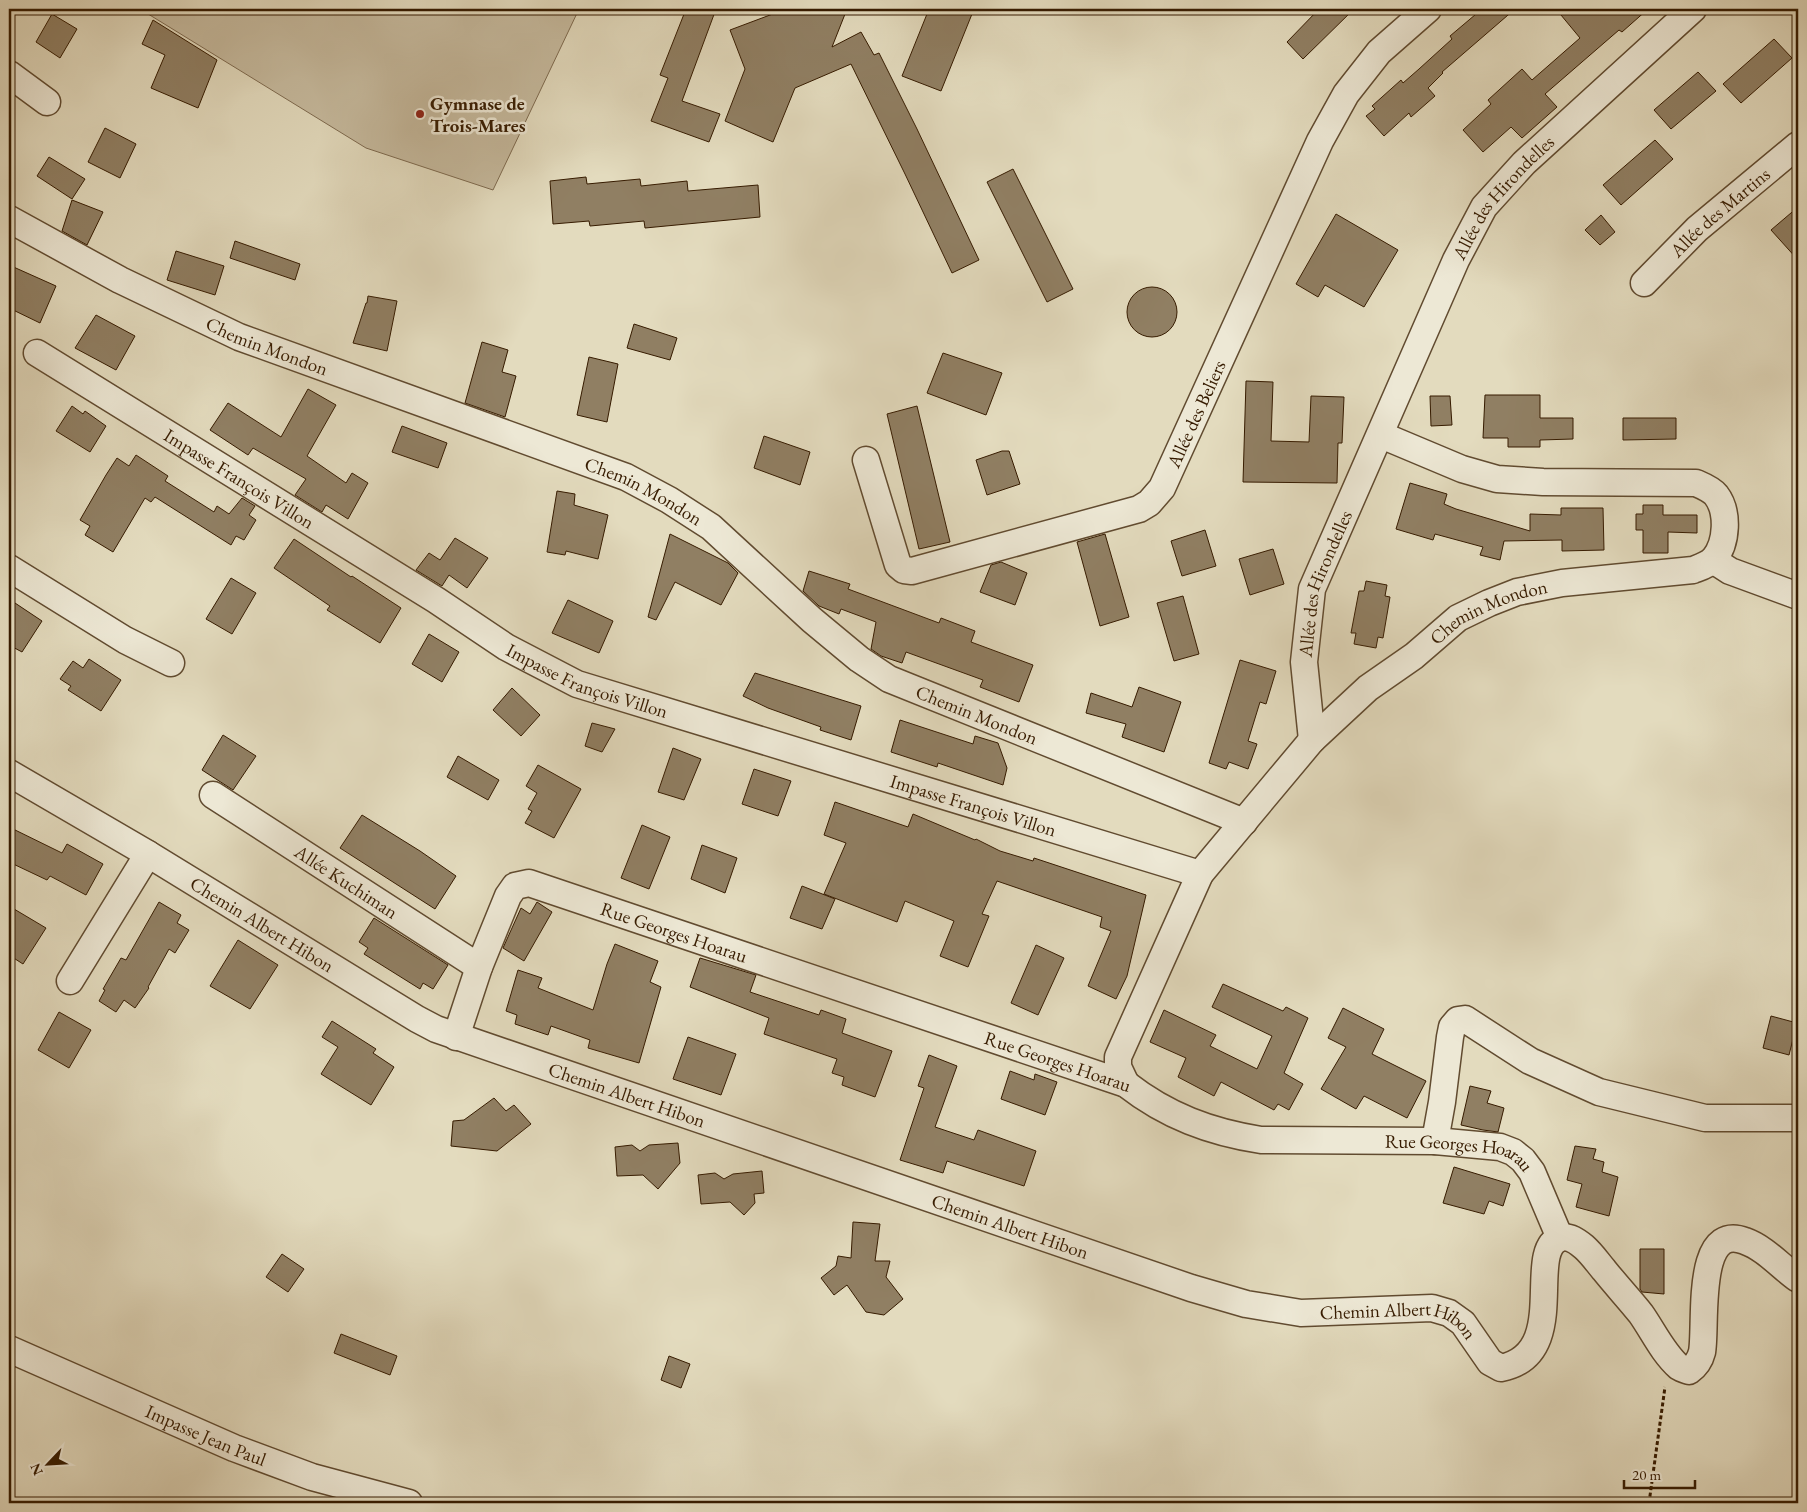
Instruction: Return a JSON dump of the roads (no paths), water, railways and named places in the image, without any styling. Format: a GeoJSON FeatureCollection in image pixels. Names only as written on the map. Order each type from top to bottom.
{"type":"FeatureCollection","features":[{"type":"Feature","properties":{"kind":"street","name":"Allée des Beliers"},"geometry":{"type":"LineString","coordinates":[[866,460],[898,565],[904,570],[912,571],[960,558],[1139,509],[1149,503],[1162,488],[1324,134],[1346,94],[1379,52],[1428,9]]}},
{"type":"Feature","properties":{"kind":"street","name":"Allée des Hirondelles"},"geometry":{"type":"LineString","coordinates":[[1312,740],[1304,662],[1312,589],[1456,260],[1484,207],[1524,163],[1693,9]]}},
{"type":"Feature","properties":{"kind":"street"},"geometry":{"type":"LineString","coordinates":[[9,74],[47,102]]}},
{"type":"Feature","properties":{"kind":"street","name":"Allée des Martins"},"geometry":{"type":"LineString","coordinates":[[1644,284],[1697,229],[1798,146]]}},
{"type":"Feature","properties":{"kind":"street","name":"Chemin Mondon"},"geometry":{"type":"LineString","coordinates":[[9,219],[120,280],[239,337],[626,477],[669,500],[711,527],[812,620],[859,659],[889,679],[1244,822]]}},
{"type":"Feature","properties":{"kind":"street","name":"Impasse François Villon"},"geometry":{"type":"LineString","coordinates":[[37,353],[428,595],[506,647],[577,684],[1200,874]]}},
{"type":"Feature","properties":{"kind":"street"},"geometry":{"type":"LineString","coordinates":[[1380,435],[1462,469],[1497,479],[1544,482],[1696,483],[1705,486],[1716,496],[1721,506],[1726,526],[1720,550],[1713,560],[1730,571],[1798,596]]}},
{"type":"Feature","properties":{"kind":"street","name":"Chemin Mondon"},"geometry":{"type":"LineString","coordinates":[[1126,1084],[1118,1067],[1118,1057],[1200,874],[1312,740],[1368,688],[1414,656],[1458,618],[1489,602],[1517,592],[1562,583],[1693,570],[1713,560]]}},
{"type":"Feature","properties":{"kind":"street"},"geometry":{"type":"LineString","coordinates":[[9,568],[125,640],[171,663]]}},
{"type":"Feature","properties":{"kind":"street","name":"Chemin Albert Hibon"},"geometry":{"type":"LineString","coordinates":[[9,773],[148,854],[416,1019],[456,1037],[1191,1288],[1246,1304],[1301,1313],[1432,1308],[1449,1313],[1463,1323],[1490,1362],[1501,1368],[1513,1366],[1526,1356],[1536,1341],[1542,1323],[1546,1260],[1551,1246],[1560,1238]]}},
{"type":"Feature","properties":{"kind":"street","name":"Allée Kuchiman"},"geometry":{"type":"LineString","coordinates":[[213,795],[479,967]]}},
{"type":"Feature","properties":{"kind":"street"},"geometry":{"type":"LineString","coordinates":[[70,981],[148,854]]}},
{"type":"Feature","properties":{"kind":"street","name":"Rue Georges Hoarau"},"geometry":{"type":"LineString","coordinates":[[479,967],[508,896],[515,886],[529,883],[1126,1084],[1143,1097],[1181,1117],[1207,1128],[1234,1136],[1282,1141],[1435,1141],[1500,1147],[1513,1152],[1532,1172],[1560,1238]]}},
{"type":"Feature","properties":{"kind":"street"},"geometry":{"type":"LineString","coordinates":[[456,1037],[479,967]]}},
{"type":"Feature","properties":{"kind":"street"},"geometry":{"type":"LineString","coordinates":[[1435,1141],[1452,1027],[1458,1020],[1465,1019],[1530,1061],[1599,1092],[1705,1118],[1798,1118]]}},
{"type":"Feature","properties":{"kind":"street"},"geometry":{"type":"LineString","coordinates":[[1560,1238],[1570,1238],[1584,1247],[1641,1314],[1680,1368],[1689,1371],[1696,1366],[1702,1353],[1710,1256],[1718,1244],[1726,1239],[1735,1238],[1745,1241],[1756,1246],[1798,1278]]}},
{"type":"Feature","properties":{"kind":"street","name":"Impasse Jean Paul"},"geometry":{"type":"LineString","coordinates":[[9,1349],[234,1448],[312,1477],[409,1503]]}},
{"type":"Feature","properties":{"kind":"place","name":"Gymnase de Trois-Mares"},"geometry":{"type":"Point","coordinates":[420,114]}}]}
